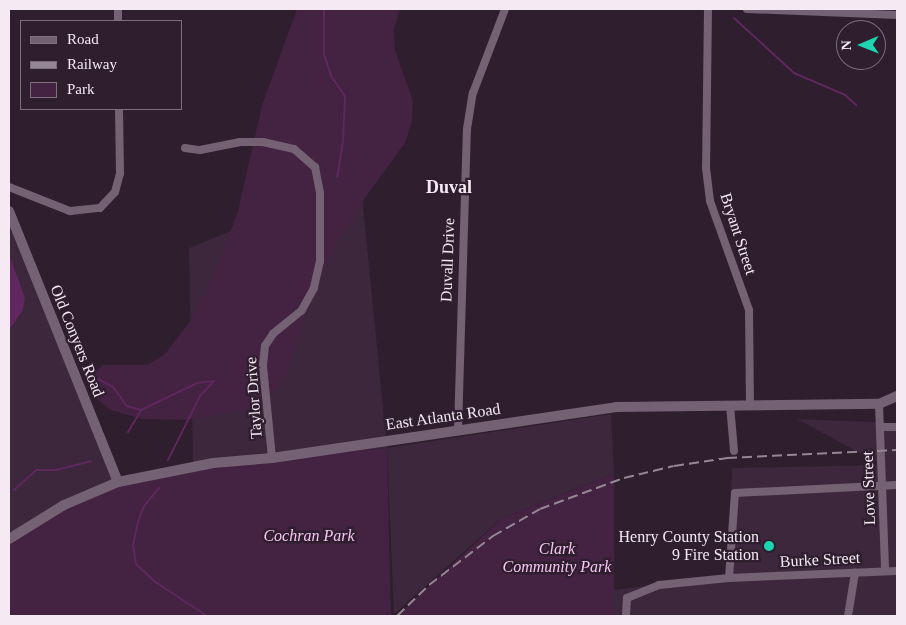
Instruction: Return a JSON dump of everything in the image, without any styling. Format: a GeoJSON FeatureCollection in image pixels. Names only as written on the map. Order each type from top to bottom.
{"type":"FeatureCollection","features":[{"type":"Feature","properties":{"kind":"street","name":"Duvall Drive"},"geometry":{"type":"LineString","coordinates":[[458,430],[467,129],[473,93],[505,9]]}},
{"type":"Feature","properties":{"kind":"street","name":"Bryant Street"},"geometry":{"type":"LineString","coordinates":[[708,9],[706,168],[710,201],[749,310],[750,406]]}},
{"type":"Feature","properties":{"kind":"street"},"geometry":{"type":"LineString","coordinates":[[747,9],[878,12],[897,16]]}},
{"type":"Feature","properties":{"kind":"street"},"geometry":{"type":"LineString","coordinates":[[9,187],[70,211],[100,208],[115,192],[120,173],[119,110]]}},
{"type":"Feature","properties":{"kind":"street","name":"Taylor Drive"},"geometry":{"type":"LineString","coordinates":[[185,148],[200,150],[240,142],[263,142],[294,149],[315,167],[320,193],[320,261],[314,288],[302,311],[270,338],[265,346],[263,366],[272,458]]}},
{"type":"Feature","properties":{"kind":"street","name":"Old Conyers Road"},"geometry":{"type":"LineString","coordinates":[[9,211],[118,482]]}},
{"type":"Feature","properties":{"kind":"street","name":"East Atlanta Road"},"geometry":{"type":"LineString","coordinates":[[9,539],[64,505],[118,482],[213,463],[272,458],[616,407],[879,404],[897,396]]}},
{"type":"Feature","properties":{"kind":"street","name":"Love Street"},"geometry":{"type":"LineString","coordinates":[[879,404],[885,571]]}},
{"type":"Feature","properties":{"kind":"street"},"geometry":{"type":"LineString","coordinates":[[730,405],[734,451]]}},
{"type":"Feature","properties":{"kind":"street"},"geometry":{"type":"LineString","coordinates":[[880,427],[897,427]]}},
{"type":"Feature","properties":{"kind":"street"},"geometry":{"type":"LineString","coordinates":[[729,578],[735,493],[897,485]]}},
{"type":"Feature","properties":{"kind":"street","name":"Burke Street"},"geometry":{"type":"LineString","coordinates":[[626,616],[627,598],[659,585],[729,578],[897,571]]}},
{"type":"Feature","properties":{"kind":"street"},"geometry":{"type":"LineString","coordinates":[[848,616],[855,573]]}},
{"type":"Feature","properties":{"kind":"shaded area"},"geometry":{"type":"Polygon","coordinates":[[[355,125],[387,448],[193,465],[189,248],[258,220],[355,125]]]}},
{"type":"Feature","properties":{"kind":"shaded area"},"geometry":{"type":"Polygon","coordinates":[[[9,222],[116,478],[9,535],[9,222]]]}},
{"type":"Feature","properties":{"kind":"shaded area"},"geometry":{"type":"Polygon","coordinates":[[[9,254],[25,298],[23,310],[9,330],[9,254]]]}},
{"type":"Feature","properties":{"kind":"shaded area"},"geometry":{"type":"Polygon","coordinates":[[[611,414],[614,474],[502,518],[394,614],[387,448],[611,414]]]}},
{"type":"Feature","properties":{"kind":"shaded area"},"geometry":{"type":"Polygon","coordinates":[[[797,419],[897,423],[897,616],[614,616],[614,590],[729,576],[732,468],[882,465],[797,419]]]}},
{"type":"Feature","properties":{"kind":"green space"},"geometry":{"type":"Polygon","coordinates":[[[297,9],[400,9],[394,29],[395,50],[413,101],[412,122],[405,143],[367,195],[338,241],[310,299],[288,372],[269,397],[250,408],[186,420],[143,419],[110,410],[96,398],[90,384],[95,372],[103,365],[147,365],[165,354],[191,320],[215,272],[238,211],[262,105],[297,9]]]}},
{"type":"Feature","properties":{"kind":"green space","name":"Cochran Park"},"geometry":{"type":"Polygon","coordinates":[[[387,448],[391,616],[9,616],[9,535],[116,478],[193,465],[387,448]]]}},
{"type":"Feature","properties":{"kind":"green space","name":"Clark Community Park"},"geometry":{"type":"Polygon","coordinates":[[[614,474],[614,616],[397,616],[502,518],[614,474]]]}},
{"type":"Feature","properties":{"kind":"waterway"},"geometry":{"type":"LineString","coordinates":[[324,9],[324,54],[331,76],[345,96],[343,141],[337,177]]}},
{"type":"Feature","properties":{"kind":"waterway"},"geometry":{"type":"LineString","coordinates":[[734,18],[794,73],[845,95],[856,105]]}},
{"type":"Feature","properties":{"kind":"waterway"},"geometry":{"type":"LineString","coordinates":[[98,379],[113,387],[127,406],[141,410],[197,383],[214,381]]}},
{"type":"Feature","properties":{"kind":"waterway"},"geometry":{"type":"LineString","coordinates":[[168,460],[200,396],[214,381]]}},
{"type":"Feature","properties":{"kind":"waterway"},"geometry":{"type":"LineString","coordinates":[[128,432],[141,410]]}},
{"type":"Feature","properties":{"kind":"waterway"},"geometry":{"type":"LineString","coordinates":[[14,490],[36,470],[56,470],[91,461]]}},
{"type":"Feature","properties":{"kind":"waterway"},"geometry":{"type":"LineString","coordinates":[[159,488],[144,506],[138,522],[133,545],[136,564],[154,581],[207,616]]}},
{"type":"Feature","properties":{"kind":"railway"},"geometry":{"type":"LineString","coordinates":[[397,616],[429,585],[493,536],[540,509],[624,478],[674,466],[727,458],[897,450]]}},
{"type":"Feature","properties":{"kind":"place","name":"Henry County Station 9 Fire Station"},"geometry":{"type":"Point","coordinates":[769,546]}},
{"type":"Feature","properties":{"kind":"district","name":"Duval"},"geometry":{"type":"Point","coordinates":[449,187]}}]}
